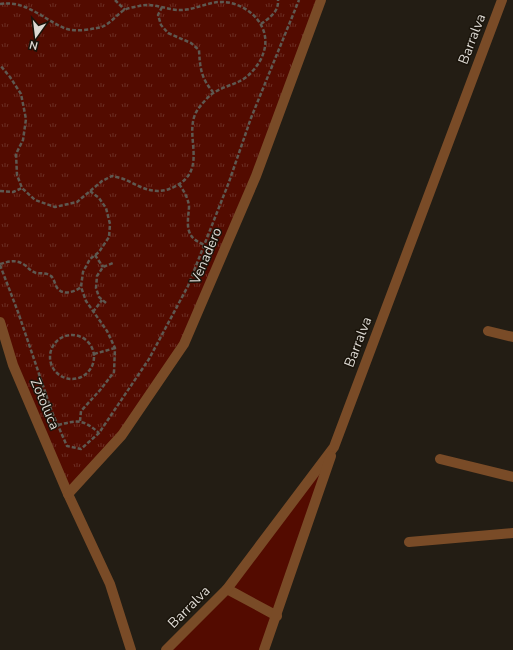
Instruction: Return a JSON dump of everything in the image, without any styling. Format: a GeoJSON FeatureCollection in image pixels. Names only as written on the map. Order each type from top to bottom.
{"type":"FeatureCollection","features":[{"type":"Feature","properties":{"kind":"street","name":"Venadero"},"geometry":{"type":"LineString","coordinates":[[68,494],[122,435],[184,344],[256,176],[321,0]]}},
{"type":"Feature","properties":{"kind":"street","name":"Barralva"},"geometry":{"type":"LineString","coordinates":[[166,650],[227,589],[334,447],[502,0]]}},
{"type":"Feature","properties":{"kind":"street","name":"Zotoluca"},"geometry":{"type":"LineString","coordinates":[[0,322],[14,365],[68,494],[110,584],[131,650]]}},
{"type":"Feature","properties":{"kind":"street"},"geometry":{"type":"LineString","coordinates":[[488,331],[513,337]]}},
{"type":"Feature","properties":{"kind":"street"},"geometry":{"type":"LineString","coordinates":[[264,650],[277,616],[334,447]]}},
{"type":"Feature","properties":{"kind":"street"},"geometry":{"type":"LineString","coordinates":[[440,459],[513,477]]}},
{"type":"Feature","properties":{"kind":"street"},"geometry":{"type":"LineString","coordinates":[[410,542],[513,533]]}},
{"type":"Feature","properties":{"kind":"street"},"geometry":{"type":"LineString","coordinates":[[227,589],[277,616]]}},
{"type":"Feature","properties":{"kind":"path"},"geometry":{"type":"LineString","coordinates":[[115,0],[124,10]]}},
{"type":"Feature","properties":{"kind":"path"},"geometry":{"type":"LineString","coordinates":[[261,24],[276,11],[278,0]]}},
{"type":"Feature","properties":{"kind":"path"},"geometry":{"type":"LineString","coordinates":[[82,287],[76,291],[63,292],[58,289],[52,277],[48,274],[36,273],[17,261],[10,261],[0,265],[18,312],[52,412],[67,446],[81,450],[99,432],[149,358],[188,286],[299,0]]}},
{"type":"Feature","properties":{"kind":"path"},"geometry":{"type":"LineString","coordinates":[[0,4],[18,1],[29,4],[41,11],[53,22],[66,29],[83,30],[102,28],[124,10],[141,5],[155,5],[172,10],[185,10],[206,4],[224,2],[241,7],[255,15],[265,32],[266,43],[263,55],[254,69],[242,81],[213,92],[198,109],[193,119],[194,160],[188,177],[179,184],[158,192],[138,187],[125,179],[112,176],[102,181],[77,202],[55,207],[35,200],[22,188],[17,175],[16,154],[23,140],[26,119],[21,94],[0,65]]}},
{"type":"Feature","properties":{"kind":"path"},"geometry":{"type":"LineString","coordinates":[[162,7],[158,15],[161,25],[168,33],[191,43],[200,50],[202,77],[213,92]]}},
{"type":"Feature","properties":{"kind":"path"},"geometry":{"type":"LineString","coordinates":[[179,184],[188,201],[190,235],[196,242],[205,245]]}},
{"type":"Feature","properties":{"kind":"path"},"geometry":{"type":"LineString","coordinates":[[0,191],[13,192],[22,188]]}},
{"type":"Feature","properties":{"kind":"path"},"geometry":{"type":"LineString","coordinates":[[80,421],[81,411],[114,372],[115,348],[107,332],[86,301],[82,287],[83,272],[90,259],[99,252],[109,237],[110,224],[106,208],[90,191]]}},
{"type":"Feature","properties":{"kind":"path"},"geometry":{"type":"LineString","coordinates":[[95,255],[103,267]]}},
{"type":"Feature","properties":{"kind":"path"},"geometry":{"type":"LineString","coordinates":[[106,303],[99,297],[96,288],[97,276],[103,267],[112,263]]}},
{"type":"Feature","properties":{"kind":"path"},"geometry":{"type":"LineString","coordinates":[[93,312],[102,300]]}},
{"type":"Feature","properties":{"kind":"path"},"geometry":{"type":"LineString","coordinates":[[72,334],[84,337],[94,349],[94,354],[94,361],[89,372],[77,379],[67,379],[56,373],[50,361],[51,347],[60,337],[72,334]]}},
{"type":"Feature","properties":{"kind":"path"},"geometry":{"type":"LineString","coordinates":[[94,354],[115,348]]}},
{"type":"Feature","properties":{"kind":"path"},"geometry":{"type":"LineString","coordinates":[[58,425],[80,421],[90,425],[99,432]]}},
{"type":"Feature","properties":{"kind":"green space"},"geometry":{"type":"Polygon","coordinates":[[[0,0],[321,0],[184,344],[122,435],[68,494],[0,322],[0,0]]]}},
{"type":"Feature","properties":{"kind":"green space"},"geometry":{"type":"Polygon","coordinates":[[[334,447],[264,650],[166,650],[227,589],[334,447]]]}}]}
